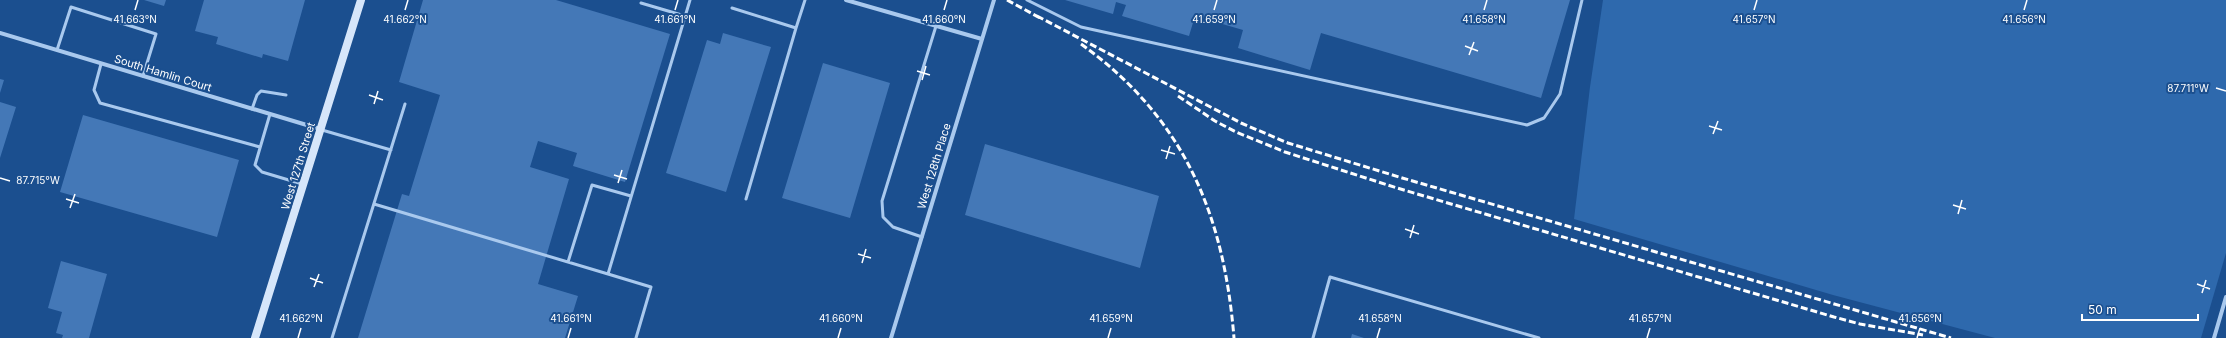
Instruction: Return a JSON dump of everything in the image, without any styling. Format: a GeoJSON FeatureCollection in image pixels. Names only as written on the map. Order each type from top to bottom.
{"type":"FeatureCollection","features":[{"type":"Feature","properties":{"kind":"main road","name":"West 127th Street"},"geometry":{"type":"LineString","coordinates":[[256,338],[361,0]]}},
{"type":"Feature","properties":{"kind":"street"},"geometry":{"type":"LineString","coordinates":[[846,0],[982,39]]}},
{"type":"Feature","properties":{"kind":"street","name":"West 128th Place"},"geometry":{"type":"LineString","coordinates":[[891,338],[994,0]]}},
{"type":"Feature","properties":{"kind":"street","name":"South Hamlin Court"},"geometry":{"type":"LineString","coordinates":[[0,33],[320,129]]}},
{"type":"Feature","properties":{"kind":"street"},"geometry":{"type":"LineString","coordinates":[[2214,338],[2226,297]]}},
{"type":"Feature","properties":{"kind":"lane"},"geometry":{"type":"LineString","coordinates":[[608,274],[690,0]]}},
{"type":"Feature","properties":{"kind":"lane"},"geometry":{"type":"LineString","coordinates":[[746,199],[805,0]]}},
{"type":"Feature","properties":{"kind":"lane"},"geometry":{"type":"LineString","coordinates":[[1027,0],[1081,27],[1527,125],[1544,118],[1560,94],[1582,0]]}},
{"type":"Feature","properties":{"kind":"lane"},"geometry":{"type":"LineString","coordinates":[[641,3],[685,16]]}},
{"type":"Feature","properties":{"kind":"lane"},"geometry":{"type":"LineString","coordinates":[[57,50],[71,7],[156,34],[143,76]]}},
{"type":"Feature","properties":{"kind":"lane"},"geometry":{"type":"LineString","coordinates":[[732,8],[796,28]]}},
{"type":"Feature","properties":{"kind":"lane"},"geometry":{"type":"LineString","coordinates":[[922,237],[893,227],[883,216],[882,200],[936,26]]}},
{"type":"Feature","properties":{"kind":"lane"},"geometry":{"type":"LineString","coordinates":[[101,64],[94,90],[100,103],[260,147]]}},
{"type":"Feature","properties":{"kind":"lane"},"geometry":{"type":"LineString","coordinates":[[252,109],[257,95],[261,92],[286,95]]}},
{"type":"Feature","properties":{"kind":"lane"},"geometry":{"type":"LineString","coordinates":[[332,338],[405,104]]}},
{"type":"Feature","properties":{"kind":"lane"},"geometry":{"type":"LineString","coordinates":[[270,114],[255,165],[262,172],[303,184]]}},
{"type":"Feature","properties":{"kind":"lane"},"geometry":{"type":"LineString","coordinates":[[320,129],[391,150]]}},
{"type":"Feature","properties":{"kind":"lane"},"geometry":{"type":"LineString","coordinates":[[568,262],[592,185],[631,196]]}},
{"type":"Feature","properties":{"kind":"lane"},"geometry":{"type":"LineString","coordinates":[[374,204],[651,287],[636,338]]}},
{"type":"Feature","properties":{"kind":"lane"},"geometry":{"type":"LineString","coordinates":[[1313,338],[1330,277],[1539,338]]}},
{"type":"Feature","properties":{"kind":"shaded area"},"geometry":{"type":"Polygon","coordinates":[[[1603,0],[2226,0],[2226,253],[2201,338],[1995,338],[1833,295],[1574,219],[1590,87],[1603,0]]]}},
{"type":"Feature","properties":{"kind":"building"},"geometry":{"type":"Polygon","coordinates":[[[144,0],[166,0],[164,6],[144,0]]]}},
{"type":"Feature","properties":{"kind":"building"},"geometry":{"type":"Polygon","coordinates":[[[204,0],[305,0],[288,61],[263,54],[262,58],[216,44],[218,37],[195,31],[204,0]]]}},
{"type":"Feature","properties":{"kind":"building"},"geometry":{"type":"Polygon","coordinates":[[[423,0],[556,0],[670,34],[625,182],[573,166],[577,153],[538,141],[530,167],[569,179],[538,284],[578,296],[565,338],[358,338],[402,194],[409,196],[440,95],[399,82],[423,0]]]}},
{"type":"Feature","properties":{"kind":"building"},"geometry":{"type":"Polygon","coordinates":[[[1065,0],[1570,0],[1541,98],[1321,33],[1310,70],[1238,48],[1243,30],[1195,16],[1189,36],[1122,16],[1126,5],[1116,2],[1113,14],[1065,0]]]}},
{"type":"Feature","properties":{"kind":"building"},"geometry":{"type":"Polygon","coordinates":[[[723,33],[771,47],[726,192],[666,173],[707,40],[720,44],[723,33]]]}},
{"type":"Feature","properties":{"kind":"building"},"geometry":{"type":"Polygon","coordinates":[[[823,63],[890,83],[850,218],[782,198],[823,63]]]}},
{"type":"Feature","properties":{"kind":"building"},"geometry":{"type":"Polygon","coordinates":[[[0,79],[4,80],[0,93],[0,79]]]}},
{"type":"Feature","properties":{"kind":"building"},"geometry":{"type":"Polygon","coordinates":[[[0,102],[16,107],[0,158],[0,102]]]}},
{"type":"Feature","properties":{"kind":"building"},"geometry":{"type":"Polygon","coordinates":[[[83,115],[239,160],[217,237],[60,192],[83,115]]]}},
{"type":"Feature","properties":{"kind":"building"},"geometry":{"type":"Polygon","coordinates":[[[985,144],[1159,196],[1140,268],[965,215],[985,144]]]}},
{"type":"Feature","properties":{"kind":"building"},"geometry":{"type":"Polygon","coordinates":[[[61,261],[107,274],[89,338],[62,338],[63,335],[56,333],[62,312],[48,308],[61,261]]]}},
{"type":"Feature","properties":{"kind":"building"},"geometry":{"type":"Polygon","coordinates":[[[1352,334],[1364,338],[1351,338],[1352,334]]]}},
{"type":"Feature","properties":{"kind":"railway"},"geometry":{"type":"LineString","coordinates":[[1007,0],[1042,19]]}},
{"type":"Feature","properties":{"kind":"railway"},"geometry":{"type":"LineString","coordinates":[[1037,16],[1241,123],[1288,143],[1399,177],[1951,338]]}},
{"type":"Feature","properties":{"kind":"railway"},"geometry":{"type":"LineString","coordinates":[[1081,44],[1117,73],[1147,104],[1172,137],[1192,172],[1208,210],[1220,250],[1229,293],[1234,338]]}},
{"type":"Feature","properties":{"kind":"railway"},"geometry":{"type":"LineString","coordinates":[[1178,96],[1215,121],[1236,132],[1285,152],[1397,188],[1834,317],[1860,324],[1923,335]]}}]}
